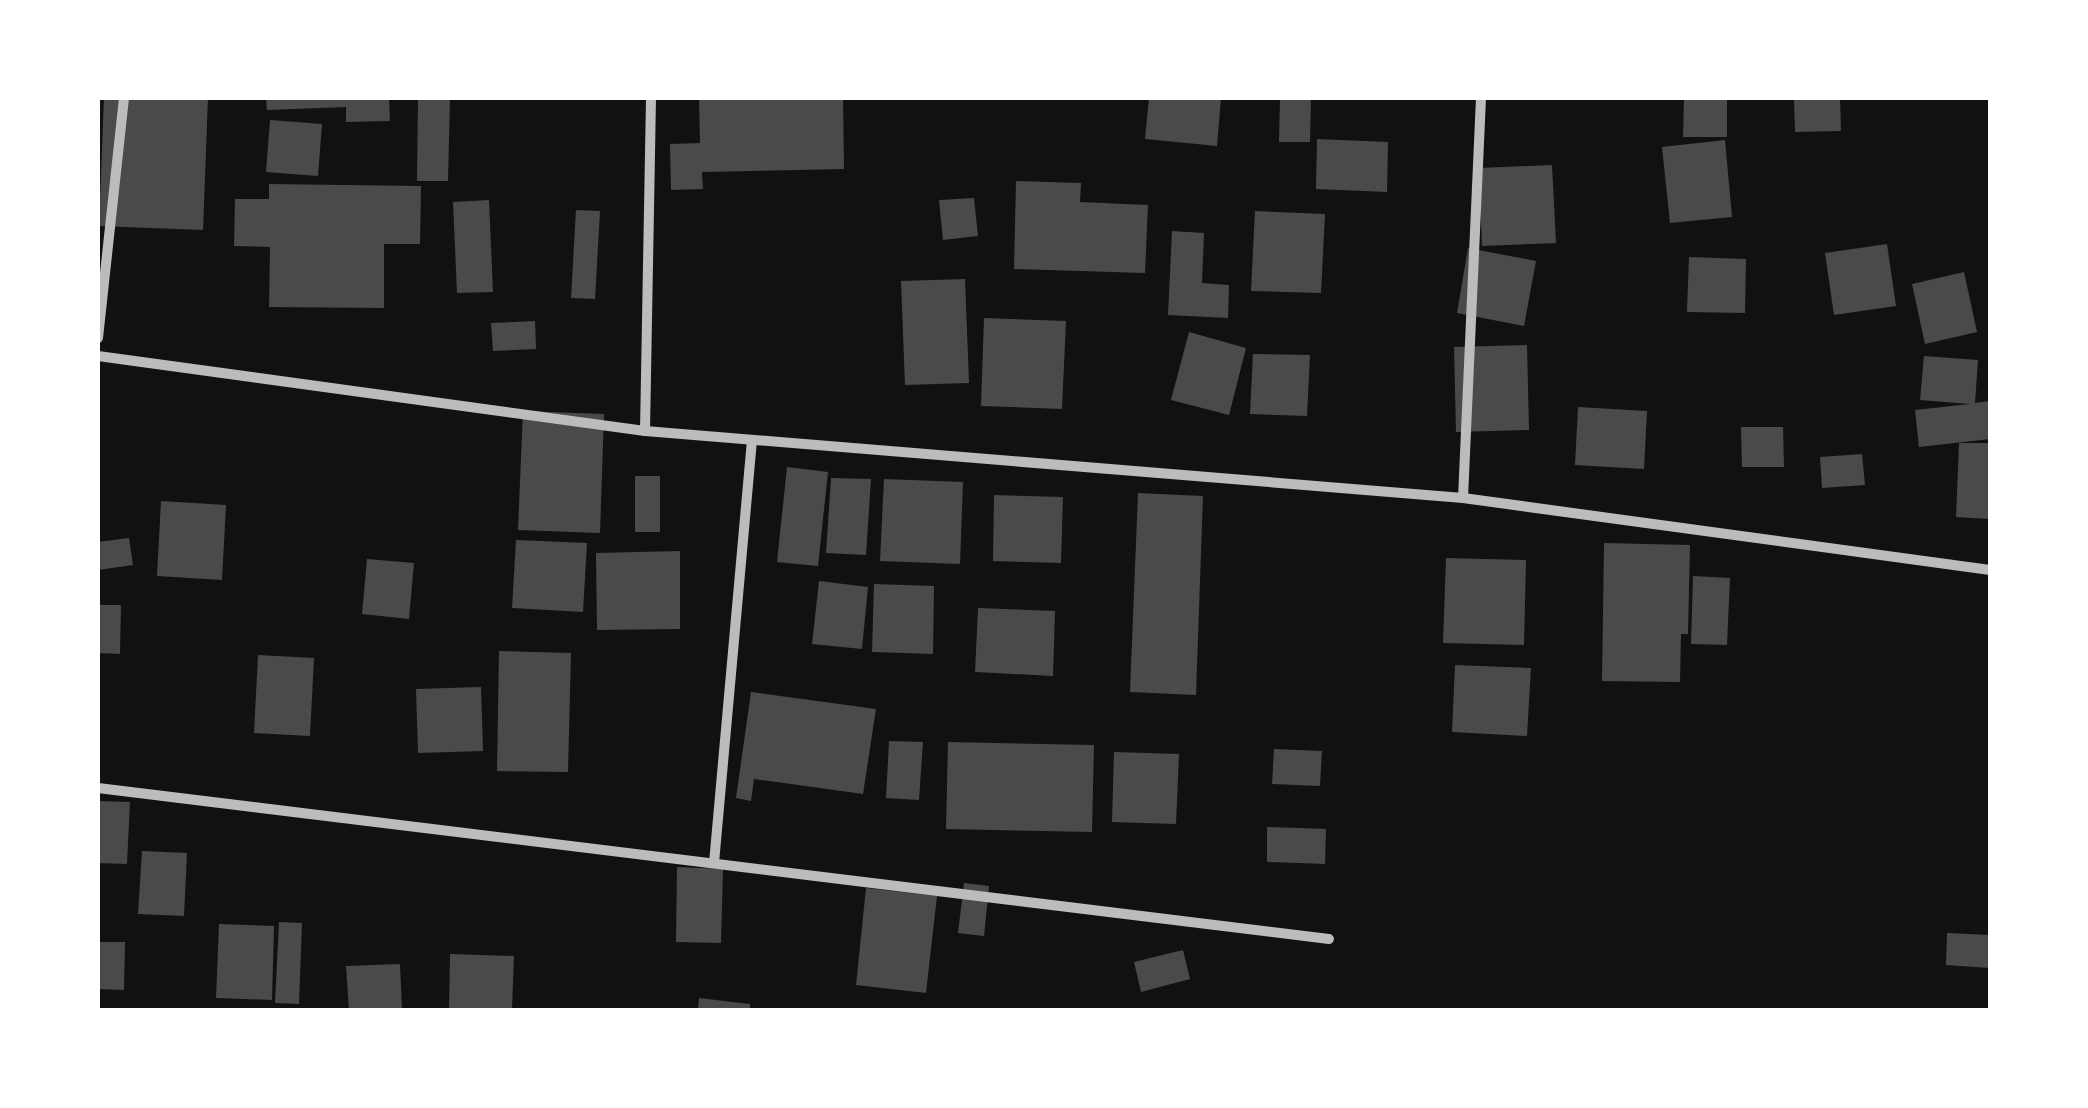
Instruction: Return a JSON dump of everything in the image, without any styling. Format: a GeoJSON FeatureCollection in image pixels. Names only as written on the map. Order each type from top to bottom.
{"type":"FeatureCollection","features":[{"type":"Feature","properties":{"kind":"street"},"geometry":{"type":"LineString","coordinates":[[98,338],[124,98]]}},
{"type":"Feature","properties":{"kind":"street"},"geometry":{"type":"LineString","coordinates":[[645,431],[651,98]]}},
{"type":"Feature","properties":{"kind":"street"},"geometry":{"type":"LineString","coordinates":[[1463,498],[1481,98]]}},
{"type":"Feature","properties":{"kind":"street"},"geometry":{"type":"LineString","coordinates":[[98,356],[645,431],[1463,498],[1990,570]]}},
{"type":"Feature","properties":{"kind":"street"},"geometry":{"type":"LineString","coordinates":[[714,863],[752,440]]}},
{"type":"Feature","properties":{"kind":"street"},"geometry":{"type":"LineString","coordinates":[[98,788],[1329,938]]}},
{"type":"Feature","properties":{"kind":"building"},"geometry":{"type":"Polygon","coordinates":[[[104,98],[208,98],[203,230],[99,226],[104,98]]]}},
{"type":"Feature","properties":{"kind":"building"},"geometry":{"type":"Polygon","coordinates":[[[266,98],[389,98],[390,121],[346,122],[346,107],[267,110],[266,98]]]}},
{"type":"Feature","properties":{"kind":"building"},"geometry":{"type":"Polygon","coordinates":[[[418,98],[450,98],[448,181],[417,181],[418,98]]]}},
{"type":"Feature","properties":{"kind":"building"},"geometry":{"type":"Polygon","coordinates":[[[699,98],[843,98],[844,169],[702,172],[703,189],[671,190],[670,144],[700,143],[699,98]]]}},
{"type":"Feature","properties":{"kind":"building"},"geometry":{"type":"Polygon","coordinates":[[[1149,98],[1221,98],[1217,146],[1145,139],[1149,98]]]}},
{"type":"Feature","properties":{"kind":"building"},"geometry":{"type":"Polygon","coordinates":[[[1280,98],[1311,98],[1310,142],[1279,142],[1280,98]]]}},
{"type":"Feature","properties":{"kind":"building"},"geometry":{"type":"Polygon","coordinates":[[[1684,98],[1727,98],[1727,137],[1683,137],[1684,98]]]}},
{"type":"Feature","properties":{"kind":"building"},"geometry":{"type":"Polygon","coordinates":[[[1794,98],[1840,98],[1841,131],[1795,132],[1794,98]]]}},
{"type":"Feature","properties":{"kind":"building"},"geometry":{"type":"Polygon","coordinates":[[[270,120],[322,124],[318,176],[266,172],[270,120]]]}},
{"type":"Feature","properties":{"kind":"building"},"geometry":{"type":"Polygon","coordinates":[[[1317,139],[1388,142],[1387,192],[1316,189],[1317,139]]]}},
{"type":"Feature","properties":{"kind":"building"},"geometry":{"type":"Polygon","coordinates":[[[1725,140],[1732,217],[1670,223],[1662,147],[1725,140]]]}},
{"type":"Feature","properties":{"kind":"building"},"geometry":{"type":"Polygon","coordinates":[[[1552,165],[1556,243],[1482,246],[1479,168],[1552,165]]]}},
{"type":"Feature","properties":{"kind":"building"},"geometry":{"type":"Polygon","coordinates":[[[1016,181],[1081,183],[1080,202],[1148,205],[1145,273],[1014,269],[1016,181]]]}},
{"type":"Feature","properties":{"kind":"building"},"geometry":{"type":"Polygon","coordinates":[[[269,184],[421,186],[420,244],[384,244],[384,308],[269,307],[270,247],[234,246],[235,199],[269,199],[269,184]]]}},
{"type":"Feature","properties":{"kind":"building"},"geometry":{"type":"Polygon","coordinates":[[[974,198],[978,236],[943,240],[939,200],[974,198]]]}},
{"type":"Feature","properties":{"kind":"building"},"geometry":{"type":"Polygon","coordinates":[[[489,200],[493,292],[457,293],[453,202],[489,200]]]}},
{"type":"Feature","properties":{"kind":"building"},"geometry":{"type":"Polygon","coordinates":[[[576,210],[600,211],[595,299],[571,298],[576,210]]]}},
{"type":"Feature","properties":{"kind":"building"},"geometry":{"type":"Polygon","coordinates":[[[1255,211],[1325,214],[1321,293],[1251,291],[1255,211]]]}},
{"type":"Feature","properties":{"kind":"building"},"geometry":{"type":"Polygon","coordinates":[[[1172,231],[1204,233],[1202,283],[1229,285],[1228,318],[1168,315],[1172,231]]]}},
{"type":"Feature","properties":{"kind":"building"},"geometry":{"type":"Polygon","coordinates":[[[1887,244],[1896,306],[1834,315],[1825,253],[1887,244]]]}},
{"type":"Feature","properties":{"kind":"building"},"geometry":{"type":"Polygon","coordinates":[[[1468,248],[1536,261],[1524,326],[1457,313],[1468,248]]]}},
{"type":"Feature","properties":{"kind":"building"},"geometry":{"type":"Polygon","coordinates":[[[1689,257],[1746,259],[1745,313],[1687,312],[1689,257]]]}},
{"type":"Feature","properties":{"kind":"building"},"geometry":{"type":"Polygon","coordinates":[[[1964,272],[1977,332],[1925,344],[1912,284],[1964,272]]]}},
{"type":"Feature","properties":{"kind":"building"},"geometry":{"type":"Polygon","coordinates":[[[965,279],[969,383],[905,385],[901,281],[965,279]]]}},
{"type":"Feature","properties":{"kind":"building"},"geometry":{"type":"Polygon","coordinates":[[[984,318],[1066,321],[1062,409],[981,406],[984,318]]]}},
{"type":"Feature","properties":{"kind":"building"},"geometry":{"type":"Polygon","coordinates":[[[535,321],[536,349],[493,351],[491,323],[535,321]]]}},
{"type":"Feature","properties":{"kind":"building"},"geometry":{"type":"Polygon","coordinates":[[[1189,332],[1246,348],[1229,415],[1171,400],[1189,332]]]}},
{"type":"Feature","properties":{"kind":"building"},"geometry":{"type":"Polygon","coordinates":[[[1527,345],[1529,430],[1456,432],[1454,347],[1527,345]]]}},
{"type":"Feature","properties":{"kind":"building"},"geometry":{"type":"Polygon","coordinates":[[[1253,354],[1310,355],[1307,416],[1250,414],[1253,354]]]}},
{"type":"Feature","properties":{"kind":"building"},"geometry":{"type":"Polygon","coordinates":[[[1924,356],[1978,360],[1975,403],[1990,401],[1990,439],[1919,447],[1915,410],[1970,404],[1920,400],[1924,356]]]}},
{"type":"Feature","properties":{"kind":"building"},"geometry":{"type":"Polygon","coordinates":[[[1578,407],[1647,411],[1644,469],[1575,465],[1578,407]]]}},
{"type":"Feature","properties":{"kind":"building"},"geometry":{"type":"Polygon","coordinates":[[[523,411],[604,414],[600,533],[518,530],[523,411]]]}},
{"type":"Feature","properties":{"kind":"building"},"geometry":{"type":"Polygon","coordinates":[[[1741,427],[1783,427],[1784,467],[1742,467],[1741,427]]]}},
{"type":"Feature","properties":{"kind":"building"},"geometry":{"type":"Polygon","coordinates":[[[1959,443],[1990,443],[1990,519],[1956,517],[1959,443]]]}},
{"type":"Feature","properties":{"kind":"building"},"geometry":{"type":"Polygon","coordinates":[[[1862,454],[1865,485],[1822,488],[1820,457],[1862,454]]]}},
{"type":"Feature","properties":{"kind":"building"},"geometry":{"type":"Polygon","coordinates":[[[787,467],[828,472],[818,566],[777,562],[787,467]]]}},
{"type":"Feature","properties":{"kind":"building"},"geometry":{"type":"Polygon","coordinates":[[[635,476],[660,476],[660,532],[635,532],[635,476]]]}},
{"type":"Feature","properties":{"kind":"building"},"geometry":{"type":"Polygon","coordinates":[[[831,478],[871,479],[866,555],[826,553],[831,478]]]}},
{"type":"Feature","properties":{"kind":"building"},"geometry":{"type":"Polygon","coordinates":[[[884,479],[963,482],[960,564],[880,561],[884,479]]]}},
{"type":"Feature","properties":{"kind":"building"},"geometry":{"type":"Polygon","coordinates":[[[1138,493],[1203,496],[1196,695],[1130,692],[1138,493]]]}},
{"type":"Feature","properties":{"kind":"building"},"geometry":{"type":"Polygon","coordinates":[[[994,495],[1063,497],[1061,563],[993,561],[994,495]]]}},
{"type":"Feature","properties":{"kind":"building"},"geometry":{"type":"Polygon","coordinates":[[[161,501],[226,505],[222,580],[157,576],[161,501]]]}},
{"type":"Feature","properties":{"kind":"building"},"geometry":{"type":"Polygon","coordinates":[[[129,538],[133,565],[98,570],[98,542],[129,538]]]}},
{"type":"Feature","properties":{"kind":"building"},"geometry":{"type":"Polygon","coordinates":[[[516,540],[587,543],[583,612],[512,608],[516,540]]]}},
{"type":"Feature","properties":{"kind":"building"},"geometry":{"type":"Polygon","coordinates":[[[1604,543],[1690,545],[1688,634],[1681,634],[1680,682],[1602,681],[1604,543]]]}},
{"type":"Feature","properties":{"kind":"building"},"geometry":{"type":"Polygon","coordinates":[[[680,551],[680,629],[597,630],[596,553],[680,551]]]}},
{"type":"Feature","properties":{"kind":"building"},"geometry":{"type":"Polygon","coordinates":[[[1446,558],[1526,560],[1524,645],[1443,643],[1446,558]]]}},
{"type":"Feature","properties":{"kind":"building"},"geometry":{"type":"Polygon","coordinates":[[[367,559],[414,563],[409,619],[362,614],[367,559]]]}},
{"type":"Feature","properties":{"kind":"building"},"geometry":{"type":"Polygon","coordinates":[[[1693,576],[1730,578],[1727,645],[1691,644],[1693,576]]]}},
{"type":"Feature","properties":{"kind":"building"},"geometry":{"type":"Polygon","coordinates":[[[819,581],[868,587],[862,649],[812,644],[819,581]]]}},
{"type":"Feature","properties":{"kind":"building"},"geometry":{"type":"Polygon","coordinates":[[[874,584],[934,586],[933,654],[872,652],[874,584]]]}},
{"type":"Feature","properties":{"kind":"building"},"geometry":{"type":"Polygon","coordinates":[[[98,605],[121,605],[120,654],[98,653],[98,605]]]}},
{"type":"Feature","properties":{"kind":"building"},"geometry":{"type":"Polygon","coordinates":[[[978,608],[1055,611],[1053,676],[975,672],[978,608]]]}},
{"type":"Feature","properties":{"kind":"building"},"geometry":{"type":"Polygon","coordinates":[[[499,651],[571,653],[568,772],[497,771],[499,651]]]}},
{"type":"Feature","properties":{"kind":"building"},"geometry":{"type":"Polygon","coordinates":[[[258,655],[314,658],[310,736],[254,733],[258,655]]]}},
{"type":"Feature","properties":{"kind":"building"},"geometry":{"type":"Polygon","coordinates":[[[1455,665],[1531,668],[1527,736],[1452,732],[1455,665]]]}},
{"type":"Feature","properties":{"kind":"building"},"geometry":{"type":"Polygon","coordinates":[[[481,687],[483,751],[418,753],[416,689],[481,687]]]}},
{"type":"Feature","properties":{"kind":"building"},"geometry":{"type":"Polygon","coordinates":[[[751,692],[876,709],[863,794],[754,779],[751,801],[736,798],[751,692]]]}},
{"type":"Feature","properties":{"kind":"building"},"geometry":{"type":"Polygon","coordinates":[[[889,741],[923,742],[919,800],[886,798],[889,741]]]}},
{"type":"Feature","properties":{"kind":"building"},"geometry":{"type":"Polygon","coordinates":[[[948,742],[1094,745],[1092,832],[946,829],[948,742]]]}},
{"type":"Feature","properties":{"kind":"building"},"geometry":{"type":"Polygon","coordinates":[[[1274,749],[1322,751],[1320,786],[1272,784],[1274,749]]]}},
{"type":"Feature","properties":{"kind":"building"},"geometry":{"type":"Polygon","coordinates":[[[1114,752],[1179,754],[1176,824],[1112,822],[1114,752]]]}},
{"type":"Feature","properties":{"kind":"building"},"geometry":{"type":"Polygon","coordinates":[[[98,801],[130,802],[127,864],[98,863],[98,801]]]}},
{"type":"Feature","properties":{"kind":"building"},"geometry":{"type":"Polygon","coordinates":[[[1267,827],[1326,829],[1325,864],[1267,862],[1267,827]]]}},
{"type":"Feature","properties":{"kind":"building"},"geometry":{"type":"Polygon","coordinates":[[[142,851],[187,853],[184,916],[138,914],[142,851]]]}},
{"type":"Feature","properties":{"kind":"building"},"geometry":{"type":"Polygon","coordinates":[[[677,867],[723,869],[721,943],[676,942],[677,867]]]}},
{"type":"Feature","properties":{"kind":"building"},"geometry":{"type":"Polygon","coordinates":[[[964,883],[989,886],[984,936],[958,933],[964,883]]]}},
{"type":"Feature","properties":{"kind":"building"},"geometry":{"type":"Polygon","coordinates":[[[866,888],[937,896],[926,993],[856,985],[866,888]]]}},
{"type":"Feature","properties":{"kind":"building"},"geometry":{"type":"Polygon","coordinates":[[[279,922],[302,923],[299,1004],[275,1003],[279,922]]]}},
{"type":"Feature","properties":{"kind":"building"},"geometry":{"type":"Polygon","coordinates":[[[219,924],[274,926],[272,1000],[216,998],[219,924]]]}},
{"type":"Feature","properties":{"kind":"building"},"geometry":{"type":"Polygon","coordinates":[[[1947,933],[1990,935],[1990,968],[1946,965],[1947,933]]]}},
{"type":"Feature","properties":{"kind":"building"},"geometry":{"type":"Polygon","coordinates":[[[98,942],[125,942],[124,990],[98,989],[98,942]]]}},
{"type":"Feature","properties":{"kind":"building"},"geometry":{"type":"Polygon","coordinates":[[[1183,950],[1190,979],[1141,992],[1134,962],[1183,950]]]}},
{"type":"Feature","properties":{"kind":"building"},"geometry":{"type":"Polygon","coordinates":[[[450,954],[514,956],[512,1010],[449,1010],[450,954]]]}},
{"type":"Feature","properties":{"kind":"building"},"geometry":{"type":"Polygon","coordinates":[[[400,964],[402,1010],[349,1010],[346,966],[400,964]]]}},
{"type":"Feature","properties":{"kind":"building"},"geometry":{"type":"Polygon","coordinates":[[[699,998],[750,1004],[750,1010],[698,1010],[699,998]]]}}]}
